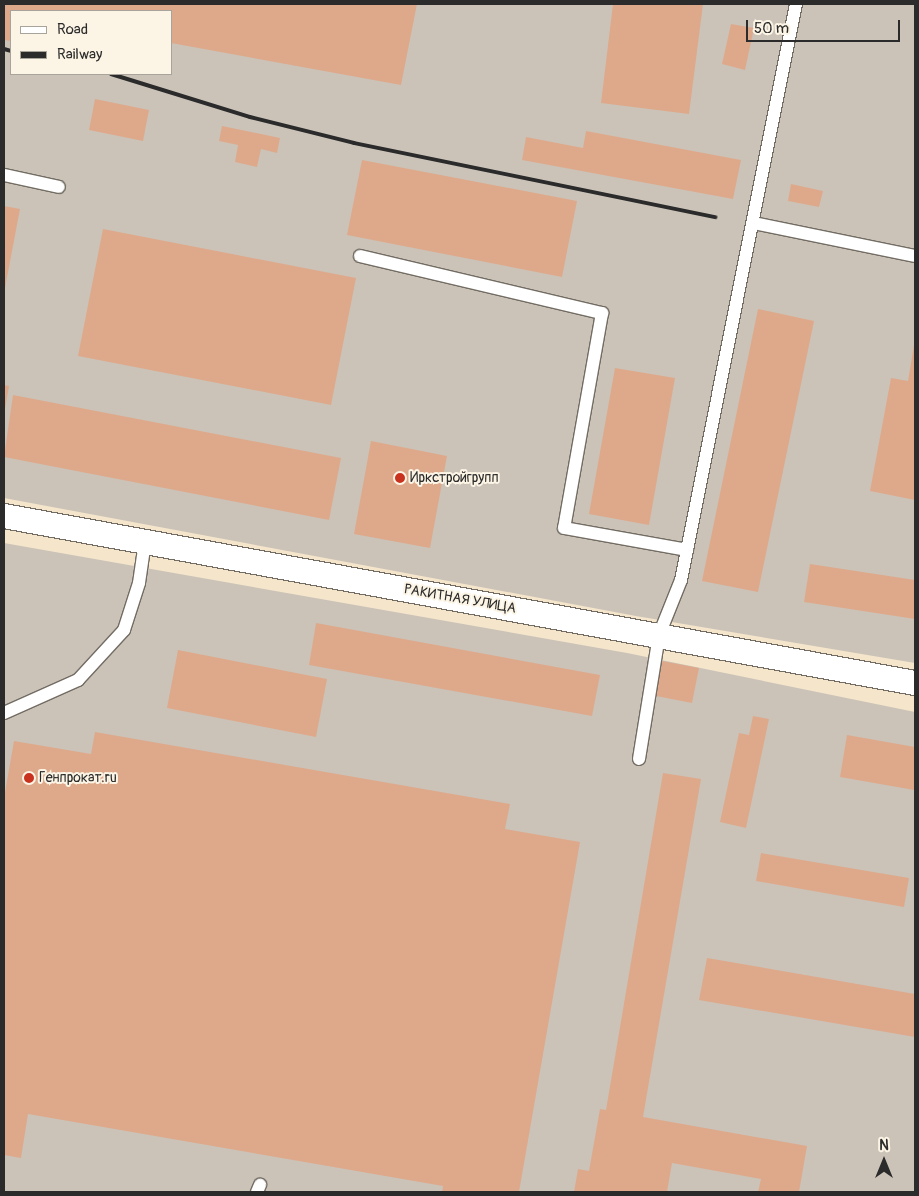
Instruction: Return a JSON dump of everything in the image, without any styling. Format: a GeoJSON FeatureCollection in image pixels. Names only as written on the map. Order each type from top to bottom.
{"type":"FeatureCollection","features":[{"type":"Feature","properties":{"kind":"street","name":"РАКИТНАЯ УЛИЦА"},"geometry":{"type":"LineString","coordinates":[[4,516],[915,683]]}},
{"type":"Feature","properties":{"kind":"lane"},"geometry":{"type":"LineString","coordinates":[[639,759],[659,635],[681,580],[754,223],[796,4]]}},
{"type":"Feature","properties":{"kind":"lane"},"geometry":{"type":"LineString","coordinates":[[4,175],[59,187]]}},
{"type":"Feature","properties":{"kind":"lane"},"geometry":{"type":"LineString","coordinates":[[754,223],[915,256]]}},
{"type":"Feature","properties":{"kind":"lane"},"geometry":{"type":"LineString","coordinates":[[360,256],[602,313],[564,528],[687,550]]}},
{"type":"Feature","properties":{"kind":"lane"},"geometry":{"type":"LineString","coordinates":[[4,713],[78,680],[124,630],[138,583],[145,542]]}},
{"type":"Feature","properties":{"kind":"shaded area"},"geometry":{"type":"Polygon","coordinates":[[[4,4],[915,4],[915,663],[636,616],[4,498],[4,4]]]}},
{"type":"Feature","properties":{"kind":"shaded area"},"geometry":{"type":"Polygon","coordinates":[[[4,543],[627,653],[915,712],[915,1192],[4,1192],[4,543]]]}},
{"type":"Feature","properties":{"kind":"building"},"geometry":{"type":"Polygon","coordinates":[[[4,4],[417,4],[401,85],[172,43],[172,10],[10,10],[10,41],[4,40],[4,4]]]}},
{"type":"Feature","properties":{"kind":"building"},"geometry":{"type":"Polygon","coordinates":[[[613,4],[703,4],[689,114],[601,103],[613,4]]]}},
{"type":"Feature","properties":{"kind":"building"},"geometry":{"type":"Polygon","coordinates":[[[731,24],[754,28],[745,70],[722,64],[731,24]]]}},
{"type":"Feature","properties":{"kind":"building"},"geometry":{"type":"Polygon","coordinates":[[[95,99],[149,110],[143,141],[89,130],[95,99]]]}},
{"type":"Feature","properties":{"kind":"building"},"geometry":{"type":"Polygon","coordinates":[[[222,126],[280,138],[277,153],[261,149],[257,167],[235,162],[238,145],[219,141],[222,126]]]}},
{"type":"Feature","properties":{"kind":"building"},"geometry":{"type":"Polygon","coordinates":[[[586,131],[741,160],[733,199],[522,160],[526,137],[583,148],[586,131]]]}},
{"type":"Feature","properties":{"kind":"building"},"geometry":{"type":"Polygon","coordinates":[[[362,160],[577,201],[562,277],[347,235],[362,160]]]}},
{"type":"Feature","properties":{"kind":"building"},"geometry":{"type":"Polygon","coordinates":[[[791,184],[823,191],[819,207],[788,201],[791,184]]]}},
{"type":"Feature","properties":{"kind":"building"},"geometry":{"type":"Polygon","coordinates":[[[4,206],[20,209],[5,288],[4,288],[4,206]]]}},
{"type":"Feature","properties":{"kind":"building"},"geometry":{"type":"Polygon","coordinates":[[[103,229],[356,278],[331,405],[78,356],[103,229]]]}},
{"type":"Feature","properties":{"kind":"building"},"geometry":{"type":"Polygon","coordinates":[[[758,309],[814,321],[758,592],[702,581],[758,309]]]}},
{"type":"Feature","properties":{"kind":"building"},"geometry":{"type":"Polygon","coordinates":[[[914,345],[915,500],[870,491],[891,378],[908,381],[914,345]]]}},
{"type":"Feature","properties":{"kind":"building"},"geometry":{"type":"Polygon","coordinates":[[[615,368],[675,378],[649,525],[589,514],[615,368]]]}},
{"type":"Feature","properties":{"kind":"building"},"geometry":{"type":"Polygon","coordinates":[[[4,385],[9,386],[5,409],[4,408],[4,385]]]}},
{"type":"Feature","properties":{"kind":"building"},"geometry":{"type":"Polygon","coordinates":[[[13,395],[341,458],[329,520],[4,457],[13,395]]]}},
{"type":"Feature","properties":{"kind":"building"},"geometry":{"type":"Polygon","coordinates":[[[371,441],[447,456],[430,548],[354,534],[371,441]]]}},
{"type":"Feature","properties":{"kind":"building"},"geometry":{"type":"Polygon","coordinates":[[[810,564],[915,580],[915,619],[804,602],[810,564]]]}},
{"type":"Feature","properties":{"kind":"building"},"geometry":{"type":"Polygon","coordinates":[[[316,623],[600,675],[592,716],[309,665],[316,623]]]}},
{"type":"Feature","properties":{"kind":"building"},"geometry":{"type":"Polygon","coordinates":[[[178,650],[327,679],[316,737],[167,708],[178,650]]]}},
{"type":"Feature","properties":{"kind":"building"},"geometry":{"type":"Polygon","coordinates":[[[662,661],[699,668],[692,703],[656,696],[662,661]]]}},
{"type":"Feature","properties":{"kind":"building"},"geometry":{"type":"Polygon","coordinates":[[[753,716],[769,719],[746,828],[720,822],[739,733],[749,735],[753,716]]]}},
{"type":"Feature","properties":{"kind":"building"},"geometry":{"type":"Polygon","coordinates":[[[95,732],[510,804],[505,829],[580,842],[519,1192],[442,1192],[443,1186],[28,1114],[21,1158],[4,1155],[4,798],[14,741],[91,754],[95,732]]]}},
{"type":"Feature","properties":{"kind":"building"},"geometry":{"type":"Polygon","coordinates":[[[847,735],[915,747],[914,790],[840,777],[847,735]]]}},
{"type":"Feature","properties":{"kind":"building"},"geometry":{"type":"Polygon","coordinates":[[[663,773],[701,779],[643,1117],[807,1146],[799,1192],[758,1192],[761,1179],[672,1163],[667,1192],[574,1192],[578,1169],[589,1171],[600,1109],[606,1110],[663,773]]]}},
{"type":"Feature","properties":{"kind":"building"},"geometry":{"type":"Polygon","coordinates":[[[761,853],[909,878],[904,907],[756,881],[761,853]]]}},
{"type":"Feature","properties":{"kind":"building"},"geometry":{"type":"Polygon","coordinates":[[[707,958],[915,994],[915,1037],[699,1000],[707,958]]]}},
{"type":"Feature","properties":{"kind":"railway"},"geometry":{"type":"LineString","coordinates":[[4,49],[10,51]]}},
{"type":"Feature","properties":{"kind":"railway"},"geometry":{"type":"LineString","coordinates":[[114,75],[250,117],[354,143],[715,217]]}},
{"type":"Feature","properties":{"kind":"place","name":"Иркстройгрупп"},"geometry":{"type":"Point","coordinates":[400,478]}},
{"type":"Feature","properties":{"kind":"place","name":"Генпрокат.ru"},"geometry":{"type":"Point","coordinates":[29,778]}}]}
